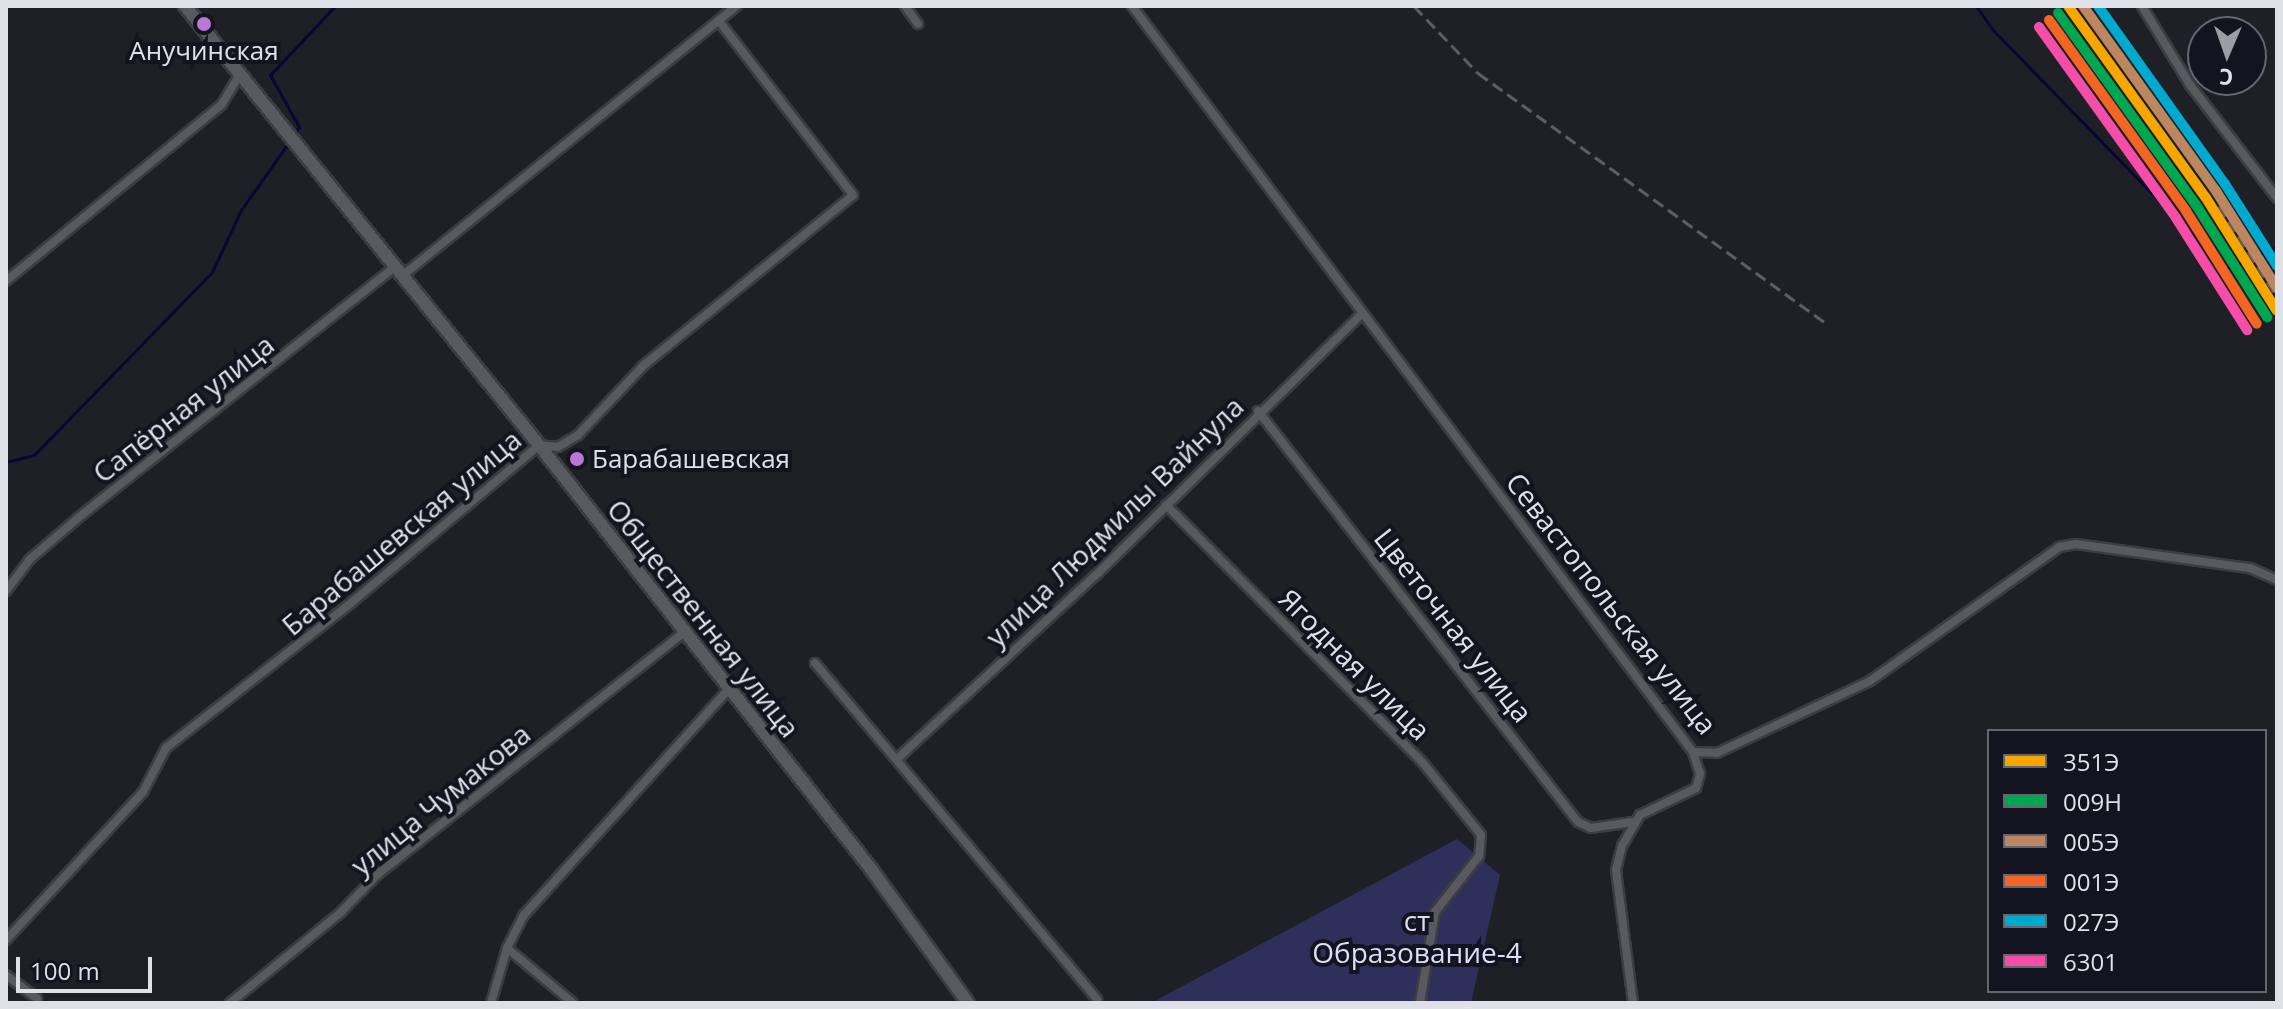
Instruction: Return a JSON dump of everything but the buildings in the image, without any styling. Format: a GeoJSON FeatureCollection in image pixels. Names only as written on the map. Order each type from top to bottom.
{"type":"FeatureCollection","features":[{"type":"Feature","properties":{"kind":"main road","name":"Общественная улица"},"geometry":{"type":"LineString","coordinates":[[185,6],[539,445],[925,940],[968,1003]]}},
{"type":"Feature","properties":{"kind":"street","name":"Сапёрная улица"},"geometry":{"type":"LineString","coordinates":[[6,591],[29,560],[78,518],[399,272],[737,6]]}},
{"type":"Feature","properties":{"kind":"street"},"geometry":{"type":"LineString","coordinates":[[905,6],[918,24]]}},
{"type":"Feature","properties":{"kind":"street","name":"Севастопольская улица"},"geometry":{"type":"LineString","coordinates":[[1132,6],[1693,752],[1717,753],[1870,681],[2059,547],[2076,544],[2250,568],[2277,580]]}},
{"type":"Feature","properties":{"kind":"street"},"geometry":{"type":"LineString","coordinates":[[2142,6],[2190,85],[2277,198]]}},
{"type":"Feature","properties":{"kind":"street","name":"Барабашевская улица"},"geometry":{"type":"LineString","coordinates":[[6,940],[143,792],[166,748],[351,603],[539,445],[558,447],[578,435],[644,365],[853,195],[720,22]]}},
{"type":"Feature","properties":{"kind":"street"},"geometry":{"type":"LineString","coordinates":[[6,281],[222,104],[240,74]]}},
{"type":"Feature","properties":{"kind":"street","name":"улица Людмилы Вайнула"},"geometry":{"type":"LineString","coordinates":[[897,759],[1166,505],[1258,411],[1362,314]]}},
{"type":"Feature","properties":{"kind":"street","name":"Цветочная улица"},"geometry":{"type":"LineString","coordinates":[[1258,411],[1578,822],[1591,828],[1633,822]]}},
{"type":"Feature","properties":{"kind":"street","name":"Ягодная улица"},"geometry":{"type":"LineString","coordinates":[[1166,505],[1456,800],[1481,835],[1482,849],[1435,912],[1420,1003]]}},
{"type":"Feature","properties":{"kind":"street","name":"улица Чумакова"},"geometry":{"type":"LineString","coordinates":[[230,1003],[341,912],[378,874],[683,633]]}},
{"type":"Feature","properties":{"kind":"street"},"geometry":{"type":"LineString","coordinates":[[815,663],[1097,999]]}},
{"type":"Feature","properties":{"kind":"street"},"geometry":{"type":"LineString","coordinates":[[491,1003],[515,928],[558,875],[729,689]]}},
{"type":"Feature","properties":{"kind":"street"},"geometry":{"type":"LineString","coordinates":[[1633,1003],[1616,870],[1633,822],[1696,788],[1700,774],[1693,752]]}},
{"type":"Feature","properties":{"kind":"street"},"geometry":{"type":"LineString","coordinates":[[507,948],[573,1003]]}},
{"type":"Feature","properties":{"kind":"street"},"geometry":{"type":"LineString","coordinates":[[6,975],[37,998]]}},
{"type":"Feature","properties":{"kind":"green space","name":"ст Образование-4"},"geometry":{"type":"Polygon","coordinates":[[[1457,839],[1500,875],[1471,1003],[1151,1003],[1457,839]]]}},
{"type":"Feature","properties":{"kind":"waterway"},"geometry":{"type":"LineString","coordinates":[[293,135],[299,127],[270,75],[335,6]]}},
{"type":"Feature","properties":{"kind":"waterway"},"geometry":{"type":"LineString","coordinates":[[1976,6],[1992,29],[2225,269],[2277,247]]}},
{"type":"Feature","properties":{"kind":"waterway"},"geometry":{"type":"LineString","coordinates":[[6,462],[34,455],[212,272],[241,210],[289,142]]}},
{"type":"Feature","properties":{"kind":"railway"},"geometry":{"type":"LineString","coordinates":[[1414,6],[1478,73],[1825,322]]}},
{"type":"Feature","properties":{"kind":"railway"},"geometry":{"type":"LineString","coordinates":[[2219,206],[2277,297]]}},
{"type":"Feature","properties":{"kind":"transit line","name":"351Э"},"geometry":{"type":"LineString","coordinates":[[2068,6],[2206,198],[2277,311]]}},
{"type":"Feature","properties":{"kind":"transit line","name":"005Э"},"geometry":{"type":"LineString","coordinates":[[2083,6],[2216,191],[2277,288]]}},
{"type":"Feature","properties":{"kind":"transit line","name":"027Э"},"geometry":{"type":"LineString","coordinates":[[2098,6],[2225,184],[2277,266]]}},
{"type":"Feature","properties":{"kind":"transit line","name":"009Н"},"geometry":{"type":"LineString","coordinates":[[2058,13],[2196,205],[2267,317]]}},
{"type":"Feature","properties":{"kind":"transit line","name":"001Э"},"geometry":{"type":"LineString","coordinates":[[2049,20],[2186,211],[2257,324]]}},
{"type":"Feature","properties":{"kind":"transit line","name":"6301"},"geometry":{"type":"LineString","coordinates":[[2039,27],[2176,218],[2247,330]]}},
{"type":"Feature","properties":{"kind":"place","name":"Анучинская"},"geometry":{"type":"Point","coordinates":[204,24]}},
{"type":"Feature","properties":{"kind":"place","name":"Барабашевская"},"geometry":{"type":"Point","coordinates":[577,459]}}]}
